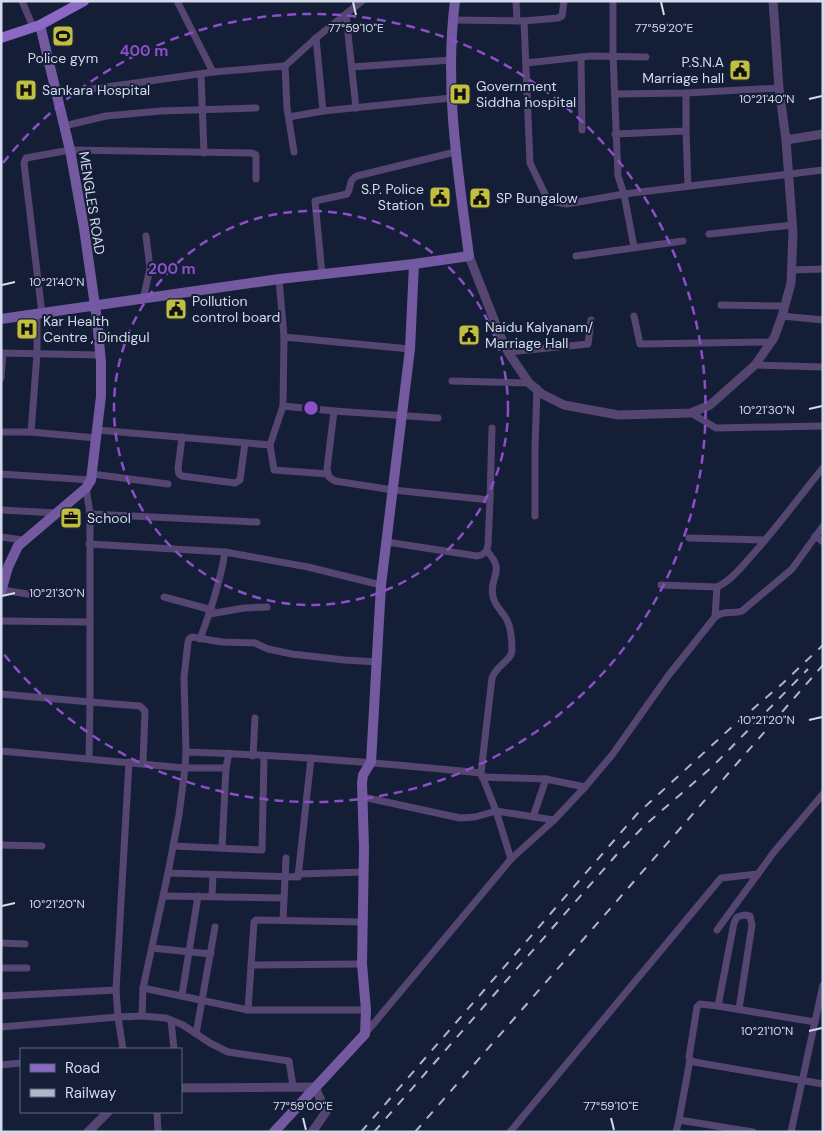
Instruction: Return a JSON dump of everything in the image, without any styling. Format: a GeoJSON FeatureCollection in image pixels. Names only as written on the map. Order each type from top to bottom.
{"type":"FeatureCollection","features":[{"type":"Feature","properties":{"kind":"main road"},"geometry":{"type":"LineString","coordinates":[[1,38],[36,26],[70,4],[84,1]]}},
{"type":"Feature","properties":{"kind":"main road"},"geometry":{"type":"LineString","coordinates":[[1,320],[279,279],[469,256],[455,152],[451,98],[452,20],[455,1]]}},
{"type":"Feature","properties":{"kind":"main road","name":"MENGLES ROAD"},"geometry":{"type":"LineString","coordinates":[[36,26],[57,94],[70,150],[84,228],[97,320],[101,396],[90,481]]}},
{"type":"Feature","properties":{"kind":"main road"},"geometry":{"type":"LineString","coordinates":[[274,1132],[365,1034],[366,1010],[362,964],[364,872],[363,776],[371,762],[381,585],[410,350],[414,264]]}},
{"type":"Feature","properties":{"kind":"main road"},"geometry":{"type":"LineString","coordinates":[[2,591],[12,557],[23,540],[58,513],[90,481]]}},
{"type":"Feature","properties":{"kind":"street"},"geometry":{"type":"LineString","coordinates":[[22,1],[36,26]]}},
{"type":"Feature","properties":{"kind":"street"},"geometry":{"type":"LineString","coordinates":[[177,1],[213,72]]}},
{"type":"Feature","properties":{"kind":"street"},"geometry":{"type":"LineString","coordinates":[[57,94],[213,72],[284,66],[362,1]]}},
{"type":"Feature","properties":{"kind":"street"},"geometry":{"type":"LineString","coordinates":[[516,1],[526,62],[530,163],[548,198],[555,202],[567,204],[624,194],[823,170]]}},
{"type":"Feature","properties":{"kind":"street"},"geometry":{"type":"LineString","coordinates":[[452,20],[520,21],[558,18],[562,16],[564,1]]}},
{"type":"Feature","properties":{"kind":"street"},"geometry":{"type":"LineString","coordinates":[[613,1],[612,55],[618,176],[624,194],[634,247]]}},
{"type":"Feature","properties":{"kind":"street"},"geometry":{"type":"LineString","coordinates":[[469,256],[508,352],[542,394],[564,405],[618,415],[691,413],[710,405],[755,365],[771,342],[791,284],[793,225],[786,140],[779,88],[773,1]]}},
{"type":"Feature","properties":{"kind":"street"},"geometry":{"type":"LineString","coordinates":[[346,15],[356,108]]}},
{"type":"Feature","properties":{"kind":"street"},"geometry":{"type":"LineString","coordinates":[[316,38],[323,111]]}},
{"type":"Feature","properties":{"kind":"street"},"geometry":{"type":"LineString","coordinates":[[526,62],[612,55],[646,57]]}},
{"type":"Feature","properties":{"kind":"street"},"geometry":{"type":"LineString","coordinates":[[581,57],[582,130]]}},
{"type":"Feature","properties":{"kind":"street"},"geometry":{"type":"LineString","coordinates":[[352,67],[451,60]]}},
{"type":"Feature","properties":{"kind":"street"},"geometry":{"type":"LineString","coordinates":[[284,66],[294,152]]}},
{"type":"Feature","properties":{"kind":"street"},"geometry":{"type":"LineString","coordinates":[[202,74],[204,153]]}},
{"type":"Feature","properties":{"kind":"street"},"geometry":{"type":"LineString","coordinates":[[615,94],[686,93],[779,88]]}},
{"type":"Feature","properties":{"kind":"street"},"geometry":{"type":"LineString","coordinates":[[686,93],[688,186]]}},
{"type":"Feature","properties":{"kind":"street"},"geometry":{"type":"LineString","coordinates":[[289,117],[323,111],[451,98]]}},
{"type":"Feature","properties":{"kind":"street"},"geometry":{"type":"LineString","coordinates":[[64,126],[106,116],[161,111],[256,108]]}},
{"type":"Feature","properties":{"kind":"street"},"geometry":{"type":"LineString","coordinates":[[615,134],[686,131]]}},
{"type":"Feature","properties":{"kind":"street"},"geometry":{"type":"LineString","coordinates":[[786,140],[823,134]]}},
{"type":"Feature","properties":{"kind":"street"},"geometry":{"type":"LineString","coordinates":[[31,432],[40,314],[24,160],[28,157],[70,150],[254,153],[257,159],[256,179]]}},
{"type":"Feature","properties":{"kind":"street"},"geometry":{"type":"LineString","coordinates":[[322,274],[315,201],[347,194],[350,182],[357,176],[455,152]]}},
{"type":"Feature","properties":{"kind":"street"},"geometry":{"type":"LineString","coordinates":[[709,234],[793,225]]}},
{"type":"Feature","properties":{"kind":"street"},"geometry":{"type":"LineString","coordinates":[[143,300],[150,268],[146,236]]}},
{"type":"Feature","properties":{"kind":"street"},"geometry":{"type":"LineString","coordinates":[[576,256],[683,242]]}},
{"type":"Feature","properties":{"kind":"street"},"geometry":{"type":"LineString","coordinates":[[791,270],[823,269]]}},
{"type":"Feature","properties":{"kind":"street"},"geometry":{"type":"LineString","coordinates":[[279,279],[284,337],[282,406],[270,445],[274,470],[328,474]]}},
{"type":"Feature","properties":{"kind":"street"},"geometry":{"type":"LineString","coordinates":[[721,305],[783,311],[823,320]]}},
{"type":"Feature","properties":{"kind":"street"},"geometry":{"type":"LineString","coordinates":[[634,316],[640,344],[771,342]]}},
{"type":"Feature","properties":{"kind":"street"},"geometry":{"type":"LineString","coordinates":[[508,352],[588,344],[591,320]]}},
{"type":"Feature","properties":{"kind":"street"},"geometry":{"type":"LineString","coordinates":[[284,337],[410,350]]}},
{"type":"Feature","properties":{"kind":"street"},"geometry":{"type":"LineString","coordinates":[[1,378],[2,353],[100,355]]}},
{"type":"Feature","properties":{"kind":"street"},"geometry":{"type":"LineString","coordinates":[[755,365],[823,367]]}},
{"type":"Feature","properties":{"kind":"street"},"geometry":{"type":"LineString","coordinates":[[452,381],[533,385]]}},
{"type":"Feature","properties":{"kind":"street"},"geometry":{"type":"LineString","coordinates":[[533,385],[535,516]]}},
{"type":"Feature","properties":{"kind":"street"},"geometry":{"type":"LineString","coordinates":[[282,406],[438,418]]}},
{"type":"Feature","properties":{"kind":"street"},"geometry":{"type":"LineString","coordinates":[[334,411],[327,468],[329,478],[335,481],[393,490],[490,500]]}},
{"type":"Feature","properties":{"kind":"street"},"geometry":{"type":"LineString","coordinates":[[691,413],[716,428],[823,426]]}},
{"type":"Feature","properties":{"kind":"street"},"geometry":{"type":"LineString","coordinates":[[387,542],[477,556],[483,555],[487,551],[492,428]]}},
{"type":"Feature","properties":{"kind":"street"},"geometry":{"type":"LineString","coordinates":[[1,432],[182,437],[270,445]]}},
{"type":"Feature","properties":{"kind":"street"},"geometry":{"type":"LineString","coordinates":[[182,437],[179,474],[235,483],[240,480],[245,443]]}},
{"type":"Feature","properties":{"kind":"street"},"geometry":{"type":"LineString","coordinates":[[661,584],[717,587],[737,572],[823,468]]}},
{"type":"Feature","properties":{"kind":"street"},"geometry":{"type":"LineString","coordinates":[[1,474],[90,481],[168,484]]}},
{"type":"Feature","properties":{"kind":"street"},"geometry":{"type":"LineString","coordinates":[[89,758],[90,481]]}},
{"type":"Feature","properties":{"kind":"street"},"geometry":{"type":"LineString","coordinates":[[1,510],[58,513]]}},
{"type":"Feature","properties":{"kind":"street"},"geometry":{"type":"LineString","coordinates":[[90,514],[256,522]]}},
{"type":"Feature","properties":{"kind":"street"},"geometry":{"type":"LineString","coordinates":[[365,1034],[511,859],[554,820],[612,755],[668,676],[715,617],[725,612],[739,613],[792,569],[823,526]]}},
{"type":"Feature","properties":{"kind":"street"},"geometry":{"type":"LineString","coordinates":[[815,536],[823,542]]}},
{"type":"Feature","properties":{"kind":"street"},"geometry":{"type":"LineString","coordinates":[[1,537],[23,540]]}},
{"type":"Feature","properties":{"kind":"street"},"geometry":{"type":"LineString","coordinates":[[689,538],[765,540]]}},
{"type":"Feature","properties":{"kind":"street"},"geometry":{"type":"LineString","coordinates":[[89,544],[225,552],[308,567],[381,585]]}},
{"type":"Feature","properties":{"kind":"street"},"geometry":{"type":"LineString","coordinates":[[487,551],[496,560],[497,567],[492,596],[507,621],[511,635],[512,651],[510,657],[497,668],[492,678],[481,775],[496,811],[511,859]]}},
{"type":"Feature","properties":{"kind":"street"},"geometry":{"type":"LineString","coordinates":[[200,639],[211,612],[225,552]]}},
{"type":"Feature","properties":{"kind":"street"},"geometry":{"type":"LineString","coordinates":[[715,617],[717,587]]}},
{"type":"Feature","properties":{"kind":"street"},"geometry":{"type":"LineString","coordinates":[[2,591],[34,595]]}},
{"type":"Feature","properties":{"kind":"street"},"geometry":{"type":"LineString","coordinates":[[164,597],[211,612],[267,607]]}},
{"type":"Feature","properties":{"kind":"street"},"geometry":{"type":"LineString","coordinates":[[1,621],[90,622]]}},
{"type":"Feature","properties":{"kind":"street"},"geometry":{"type":"LineString","coordinates":[[142,1016],[142,988],[164,896],[185,768],[184,677],[189,638],[255,643],[273,650],[344,660],[378,662]]}},
{"type":"Feature","properties":{"kind":"street"},"geometry":{"type":"LineString","coordinates":[[1,694],[140,706],[143,708],[145,717],[143,763]]}},
{"type":"Feature","properties":{"kind":"street"},"geometry":{"type":"LineString","coordinates":[[252,756],[255,718]]}},
{"type":"Feature","properties":{"kind":"street"},"geometry":{"type":"LineString","coordinates":[[1,751],[185,768],[226,768]]}},
{"type":"Feature","properties":{"kind":"street"},"geometry":{"type":"LineString","coordinates":[[186,752],[371,762],[481,775],[546,780],[585,787]]}},
{"type":"Feature","properties":{"kind":"street"},"geometry":{"type":"LineString","coordinates":[[222,848],[226,768],[229,753]]}},
{"type":"Feature","properties":{"kind":"street"},"geometry":{"type":"LineString","coordinates":[[173,846],[262,850],[264,757]]}},
{"type":"Feature","properties":{"kind":"street"},"geometry":{"type":"LineString","coordinates":[[168,873],[298,877],[311,758]]}},
{"type":"Feature","properties":{"kind":"street"},"geometry":{"type":"LineString","coordinates":[[123,1048],[116,990],[129,762]]}},
{"type":"Feature","properties":{"kind":"street"},"geometry":{"type":"LineString","coordinates":[[533,817],[546,780]]}},
{"type":"Feature","properties":{"kind":"street"},"geometry":{"type":"LineString","coordinates":[[717,930],[774,852],[823,794]]}},
{"type":"Feature","properties":{"kind":"street"},"geometry":{"type":"LineString","coordinates":[[363,797],[460,818],[475,817],[496,811],[554,820]]}},
{"type":"Feature","properties":{"kind":"street"},"geometry":{"type":"LineString","coordinates":[[1,845],[42,846]]}},
{"type":"Feature","properties":{"kind":"street"},"geometry":{"type":"LineString","coordinates":[[283,920],[286,858]]}},
{"type":"Feature","properties":{"kind":"street"},"geometry":{"type":"LineString","coordinates":[[298,874],[364,872]]}},
{"type":"Feature","properties":{"kind":"street"},"geometry":{"type":"LineString","coordinates":[[510,1132],[721,878],[758,874]]}},
{"type":"Feature","properties":{"kind":"street"},"geometry":{"type":"LineString","coordinates":[[212,896],[213,875]]}},
{"type":"Feature","properties":{"kind":"street"},"geometry":{"type":"LineString","coordinates":[[164,896],[283,898]]}},
{"type":"Feature","properties":{"kind":"street"},"geometry":{"type":"LineString","coordinates":[[182,995],[198,896]]}},
{"type":"Feature","properties":{"kind":"street"},"geometry":{"type":"LineString","coordinates":[[718,1006],[734,923],[737,917],[744,915],[750,916],[752,925],[739,1009]]}},
{"type":"Feature","properties":{"kind":"street"},"geometry":{"type":"LineString","coordinates":[[248,1010],[254,922],[256,920],[362,922]]}},
{"type":"Feature","properties":{"kind":"street"},"geometry":{"type":"LineString","coordinates":[[196,1034],[215,927]]}},
{"type":"Feature","properties":{"kind":"street"},"geometry":{"type":"LineString","coordinates":[[1,943],[25,944]]}},
{"type":"Feature","properties":{"kind":"street"},"geometry":{"type":"LineString","coordinates":[[152,948],[211,954]]}},
{"type":"Feature","properties":{"kind":"street"},"geometry":{"type":"LineString","coordinates":[[251,965],[362,964]]}},
{"type":"Feature","properties":{"kind":"street"},"geometry":{"type":"LineString","coordinates":[[1,968],[27,968]]}},
{"type":"Feature","properties":{"kind":"street"},"geometry":{"type":"LineString","coordinates":[[791,1132],[823,985]]}},
{"type":"Feature","properties":{"kind":"street"},"geometry":{"type":"LineString","coordinates":[[142,988],[248,1010],[366,1010]]}},
{"type":"Feature","properties":{"kind":"street"},"geometry":{"type":"LineString","coordinates":[[1,996],[116,990]]}},
{"type":"Feature","properties":{"kind":"street"},"geometry":{"type":"LineString","coordinates":[[676,1132],[690,1060],[688,1053],[697,1007],[700,1004],[815,1022]]}},
{"type":"Feature","properties":{"kind":"street"},"geometry":{"type":"LineString","coordinates":[[1,1026],[118,1017],[158,1016],[183,1025],[210,1043],[228,1052],[289,1061],[294,1086]]}},
{"type":"Feature","properties":{"kind":"street"},"geometry":{"type":"LineString","coordinates":[[170,1020],[174,1048]]}},
{"type":"Feature","properties":{"kind":"street"},"geometry":{"type":"LineString","coordinates":[[690,1060],[823,1084]]}},
{"type":"Feature","properties":{"kind":"street"},"geometry":{"type":"LineString","coordinates":[[1,1065],[20,1063]]}},
{"type":"Feature","properties":{"kind":"street"},"geometry":{"type":"LineString","coordinates":[[182,1088],[315,1087],[326,1112],[312,1132]]}},
{"type":"Feature","properties":{"kind":"street"},"geometry":{"type":"LineString","coordinates":[[88,1132],[107,1113]]}},
{"type":"Feature","properties":{"kind":"street"},"geometry":{"type":"LineString","coordinates":[[157,1113],[158,1132]]}},
{"type":"Feature","properties":{"kind":"street"},"geometry":{"type":"LineString","coordinates":[[679,1120],[754,1132]]}},
{"type":"Feature","properties":{"kind":"railway"},"geometry":{"type":"LineString","coordinates":[[361,1132],[637,814],[823,645]]}},
{"type":"Feature","properties":{"kind":"railway"},"geometry":{"type":"LineString","coordinates":[[415,1132],[823,665]]}},
{"type":"Feature","properties":{"kind":"railway"},"geometry":{"type":"LineString","coordinates":[[374,1132],[618,853],[644,826],[712,767],[808,669]]}},
{"type":"Feature","properties":{"kind":"place","name":"Police gym"},"geometry":{"type":"Point","coordinates":[63,36]}},
{"type":"Feature","properties":{"kind":"place","name":"P.S.N.A Marriage hall"},"geometry":{"type":"Point","coordinates":[740,70]}},
{"type":"Feature","properties":{"kind":"place","name":"Sankara Hospital"},"geometry":{"type":"Point","coordinates":[26,90]}},
{"type":"Feature","properties":{"kind":"place","name":"Government Siddha hospital"},"geometry":{"type":"Point","coordinates":[460,94]}},
{"type":"Feature","properties":{"kind":"place","name":"S.P. Police Station"},"geometry":{"type":"Point","coordinates":[440,197]}},
{"type":"Feature","properties":{"kind":"place","name":"SP Bungalow"},"geometry":{"type":"Point","coordinates":[480,198]}},
{"type":"Feature","properties":{"kind":"place","name":"Pollution control board"},"geometry":{"type":"Point","coordinates":[176,309]}},
{"type":"Feature","properties":{"kind":"place","name":"Kar Health Centre , Dindigul"},"geometry":{"type":"Point","coordinates":[27,329]}},
{"type":"Feature","properties":{"kind":"place","name":"Naidu Kalyanam/ Marriage Hall"},"geometry":{"type":"Point","coordinates":[469,335]}},
{"type":"Feature","properties":{"kind":"place","name":"School"},"geometry":{"type":"Point","coordinates":[71,518]}}]}
